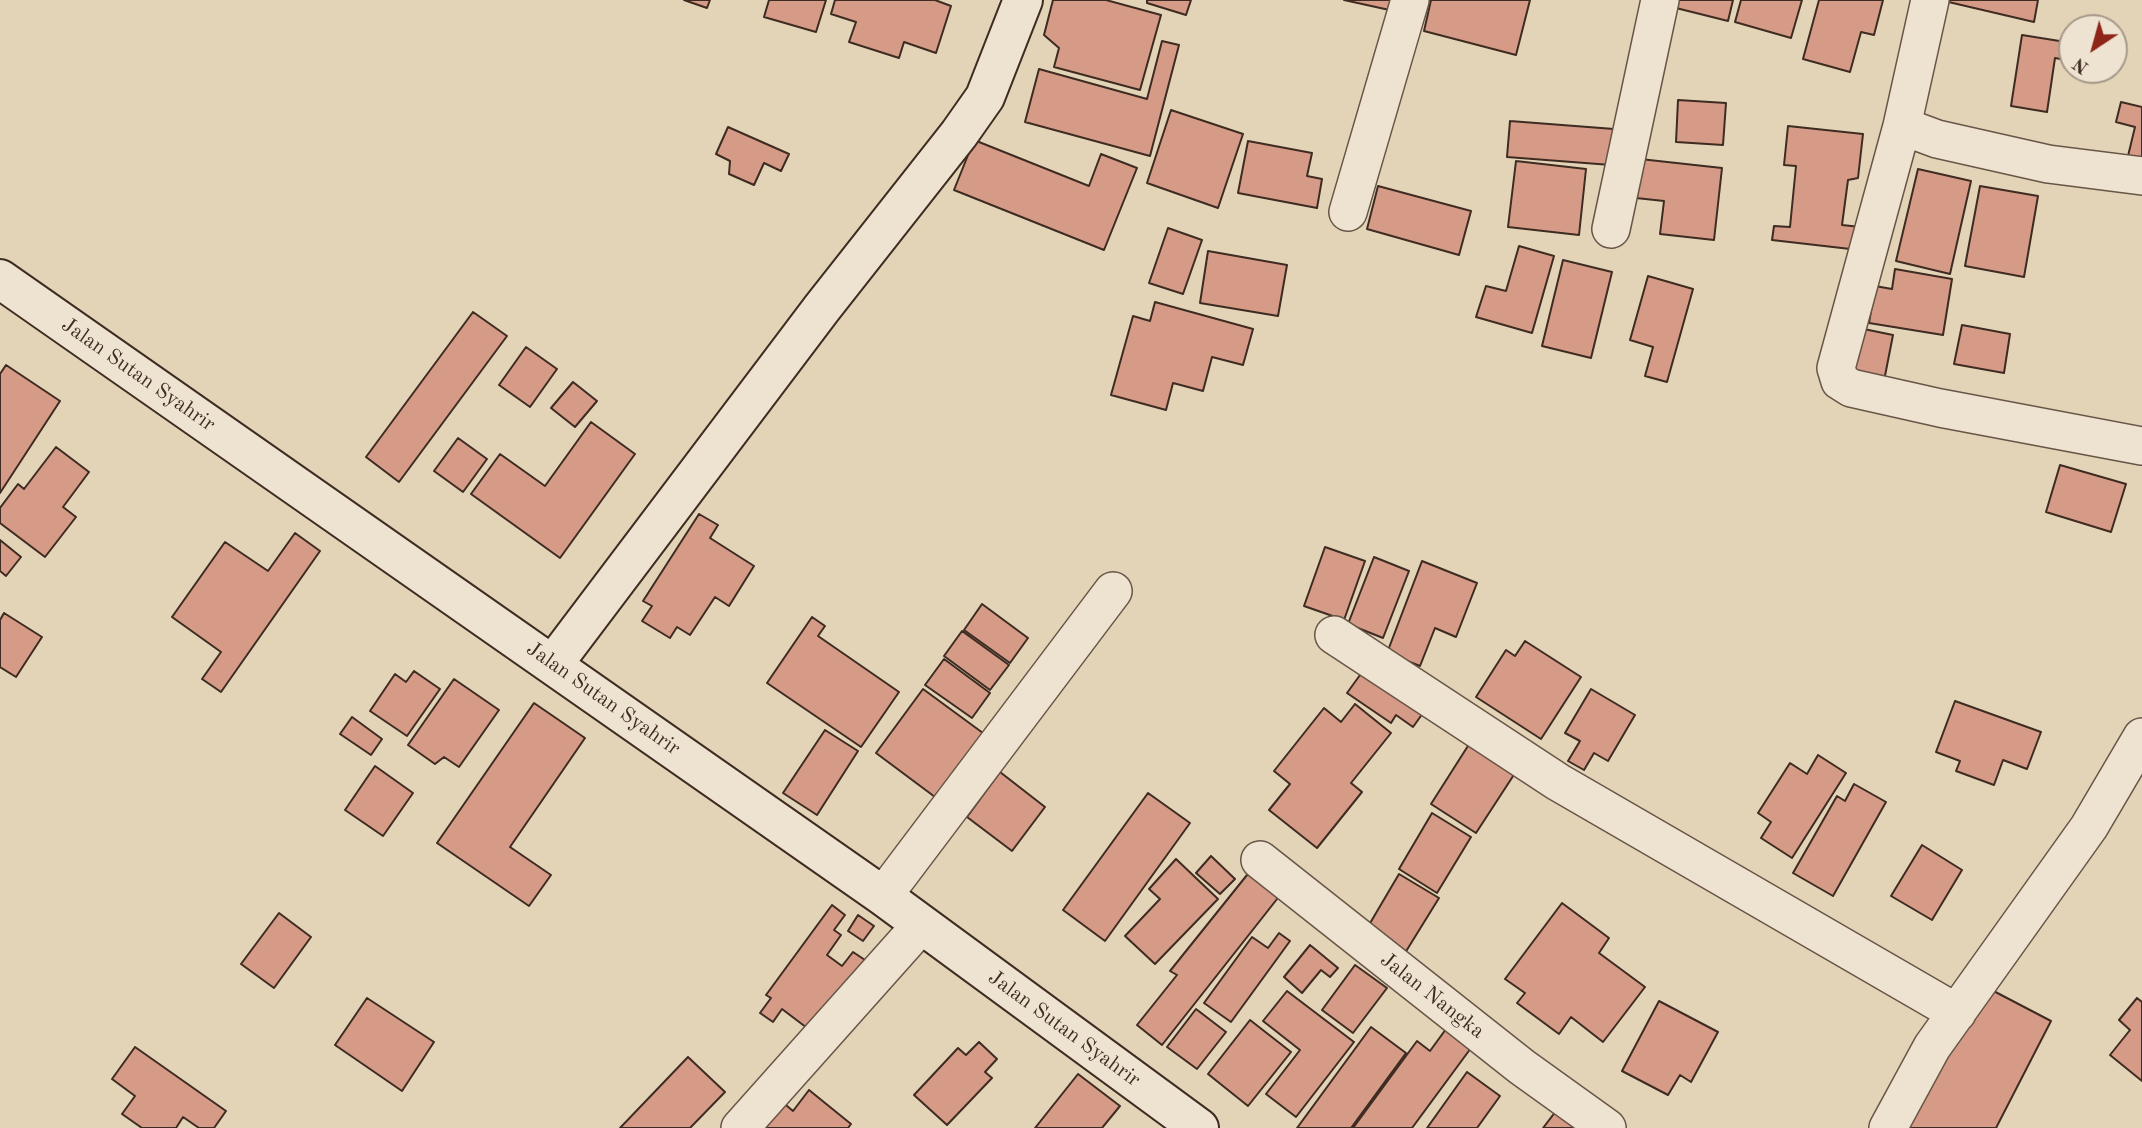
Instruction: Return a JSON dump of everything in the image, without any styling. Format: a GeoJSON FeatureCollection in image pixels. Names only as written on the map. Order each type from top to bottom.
{"type":"FeatureCollection","features":[{"type":"Feature","properties":{"kind":"street"},"geometry":{"type":"LineString","coordinates":[[554,663],[985,97],[1023,0]]}},
{"type":"Feature","properties":{"kind":"street"},"geometry":{"type":"LineString","coordinates":[[1348,212],[1410,0]]}},
{"type":"Feature","properties":{"kind":"street"},"geometry":{"type":"LineString","coordinates":[[1611,229],[1660,0]]}},
{"type":"Feature","properties":{"kind":"street"},"geometry":{"type":"LineString","coordinates":[[1930,0],[1902,126],[1836,368],[1840,381],[1851,388],[1940,408],[2142,446]]}},
{"type":"Feature","properties":{"kind":"street"},"geometry":{"type":"LineString","coordinates":[[1902,126],[1937,139],[2048,164],[2142,176]]}},
{"type":"Feature","properties":{"kind":"street","name":"Jalan Sutan Syahrir"},"geometry":{"type":"LineString","coordinates":[[0,279],[554,663],[883,896],[1199,1128]]}},
{"type":"Feature","properties":{"kind":"street"},"geometry":{"type":"LineString","coordinates":[[883,896],[1113,591]]}},
{"type":"Feature","properties":{"kind":"street"},"geometry":{"type":"LineString","coordinates":[[1334,635],[1558,782],[1957,1013]]}},
{"type":"Feature","properties":{"kind":"street"},"geometry":{"type":"LineString","coordinates":[[1888,1128],[1932,1047],[2089,827],[2142,737]]}},
{"type":"Feature","properties":{"kind":"street","name":"Jalan Nangka"},"geometry":{"type":"LineString","coordinates":[[1260,860],[1522,1067],[1607,1128]]}},
{"type":"Feature","properties":{"kind":"street"},"geometry":{"type":"LineString","coordinates":[[740,1128],[921,925]]}},
{"type":"Feature","properties":{"kind":"building"},"geometry":{"type":"Polygon","coordinates":[[[684,0],[710,0],[707,8],[684,0]]]}},
{"type":"Feature","properties":{"kind":"building"},"geometry":{"type":"Polygon","coordinates":[[[769,0],[826,0],[816,32],[764,17],[769,0]]]}},
{"type":"Feature","properties":{"kind":"building"},"geometry":{"type":"Polygon","coordinates":[[[835,0],[935,0],[951,6],[936,53],[904,42],[899,58],[849,42],[856,22],[831,14],[835,0]]]}},
{"type":"Feature","properties":{"kind":"building"},"geometry":{"type":"Polygon","coordinates":[[[1053,0],[1106,0],[1161,15],[1140,90],[1054,67],[1059,48],[1044,35],[1053,0]]]}},
{"type":"Feature","properties":{"kind":"building"},"geometry":{"type":"Polygon","coordinates":[[[1147,0],[1191,0],[1186,15],[1147,3],[1147,0]]]}},
{"type":"Feature","properties":{"kind":"building"},"geometry":{"type":"Polygon","coordinates":[[[1344,0],[1397,0],[1394,11],[1344,0]]]}},
{"type":"Feature","properties":{"kind":"building"},"geometry":{"type":"Polygon","coordinates":[[[1431,0],[1530,0],[1516,55],[1424,31],[1431,0]]]}},
{"type":"Feature","properties":{"kind":"building"},"geometry":{"type":"Polygon","coordinates":[[[1678,0],[1733,0],[1728,21],[1676,8],[1678,0]]]}},
{"type":"Feature","properties":{"kind":"building"},"geometry":{"type":"Polygon","coordinates":[[[1741,0],[1802,0],[1791,38],[1735,22],[1741,0]]]}},
{"type":"Feature","properties":{"kind":"building"},"geometry":{"type":"Polygon","coordinates":[[[1819,0],[1883,0],[1874,35],[1861,32],[1850,72],[1803,59],[1819,0]]]}},
{"type":"Feature","properties":{"kind":"building"},"geometry":{"type":"Polygon","coordinates":[[[1940,0],[2038,0],[2034,22],[1940,0]]]}},
{"type":"Feature","properties":{"kind":"building"},"geometry":{"type":"Polygon","coordinates":[[[2022,35],[2058,41],[2058,59],[2055,58],[2047,112],[2011,106],[2022,35]]]}},
{"type":"Feature","properties":{"kind":"building"},"geometry":{"type":"Polygon","coordinates":[[[1162,41],[1179,45],[1150,156],[1025,122],[1039,69],[1147,99],[1162,41]]]}},
{"type":"Feature","properties":{"kind":"building"},"geometry":{"type":"Polygon","coordinates":[[[1678,100],[1726,103],[1723,145],[1676,142],[1678,100]]]}},
{"type":"Feature","properties":{"kind":"building"},"geometry":{"type":"Polygon","coordinates":[[[2121,102],[2142,107],[2142,159],[2128,156],[2135,127],[2116,122],[2121,102]]]}},
{"type":"Feature","properties":{"kind":"building"},"geometry":{"type":"Polygon","coordinates":[[[1171,110],[1243,134],[1218,208],[1147,183],[1171,110]]]}},
{"type":"Feature","properties":{"kind":"building"},"geometry":{"type":"Polygon","coordinates":[[[1510,121],[1614,129],[1611,165],[1507,157],[1510,121]]]}},
{"type":"Feature","properties":{"kind":"building"},"geometry":{"type":"Polygon","coordinates":[[[1788,126],[1863,134],[1858,178],[1848,180],[1842,225],[1861,227],[1859,250],[1772,240],[1774,226],[1790,227],[1796,166],[1784,165],[1788,126]]]}},
{"type":"Feature","properties":{"kind":"building"},"geometry":{"type":"Polygon","coordinates":[[[728,127],[789,154],[781,171],[764,163],[754,185],[729,174],[730,161],[716,154],[728,127]]]}},
{"type":"Feature","properties":{"kind":"building"},"geometry":{"type":"Polygon","coordinates":[[[974,140],[1089,186],[1101,154],[1137,168],[1104,250],[954,190],[974,140]]]}},
{"type":"Feature","properties":{"kind":"building"},"geometry":{"type":"Polygon","coordinates":[[[1248,141],[1312,153],[1307,176],[1322,179],[1317,208],[1238,193],[1248,141]]]}},
{"type":"Feature","properties":{"kind":"building"},"geometry":{"type":"Polygon","coordinates":[[[1640,159],[1722,168],[1714,240],[1660,234],[1664,201],[1636,198],[1640,159]]]}},
{"type":"Feature","properties":{"kind":"building"},"geometry":{"type":"Polygon","coordinates":[[[1516,161],[1586,169],[1579,235],[1508,227],[1516,161]]]}},
{"type":"Feature","properties":{"kind":"building"},"geometry":{"type":"Polygon","coordinates":[[[1918,169],[1971,181],[1950,274],[1896,261],[1918,169]]]}},
{"type":"Feature","properties":{"kind":"building"},"geometry":{"type":"Polygon","coordinates":[[[1378,186],[1471,211],[1459,255],[1367,229],[1378,186]]]}},
{"type":"Feature","properties":{"kind":"building"},"geometry":{"type":"Polygon","coordinates":[[[1980,186],[2038,196],[2024,277],[1965,266],[1980,186]]]}},
{"type":"Feature","properties":{"kind":"building"},"geometry":{"type":"Polygon","coordinates":[[[1168,228],[1202,240],[1183,294],[1149,283],[1168,228]]]}},
{"type":"Feature","properties":{"kind":"building"},"geometry":{"type":"Polygon","coordinates":[[[1519,246],[1554,256],[1532,333],[1476,317],[1486,286],[1506,291],[1519,246]]]}},
{"type":"Feature","properties":{"kind":"building"},"geometry":{"type":"Polygon","coordinates":[[[1208,251],[1287,265],[1278,316],[1200,303],[1208,251]]]}},
{"type":"Feature","properties":{"kind":"building"},"geometry":{"type":"Polygon","coordinates":[[[1563,260],[1612,272],[1591,358],[1542,346],[1563,260]]]}},
{"type":"Feature","properties":{"kind":"building"},"geometry":{"type":"Polygon","coordinates":[[[1895,269],[1952,279],[1943,335],[1869,323],[1875,286],[1892,289],[1895,269]]]}},
{"type":"Feature","properties":{"kind":"building"},"geometry":{"type":"Polygon","coordinates":[[[1648,276],[1693,289],[1667,382],[1645,376],[1653,347],[1630,340],[1648,276]]]}},
{"type":"Feature","properties":{"kind":"building"},"geometry":{"type":"Polygon","coordinates":[[[1155,302],[1253,329],[1243,365],[1212,357],[1203,391],[1173,383],[1166,410],[1111,395],[1133,316],[1150,321],[1155,302]]]}},
{"type":"Feature","properties":{"kind":"building"},"geometry":{"type":"Polygon","coordinates":[[[473,312],[507,336],[399,482],[366,457],[473,312]]]}},
{"type":"Feature","properties":{"kind":"building"},"geometry":{"type":"Polygon","coordinates":[[[1962,325],[2010,334],[2004,373],[1954,364],[1962,325]]]}},
{"type":"Feature","properties":{"kind":"building"},"geometry":{"type":"Polygon","coordinates":[[[1854,327],[1893,335],[1883,386],[1844,379],[1854,327]]]}},
{"type":"Feature","properties":{"kind":"building"},"geometry":{"type":"Polygon","coordinates":[[[526,347],[557,369],[530,407],[499,385],[526,347]]]}},
{"type":"Feature","properties":{"kind":"building"},"geometry":{"type":"Polygon","coordinates":[[[6,365],[60,401],[0,493],[0,374],[6,365]]]}},
{"type":"Feature","properties":{"kind":"building"},"geometry":{"type":"Polygon","coordinates":[[[573,382],[597,401],[575,427],[551,408],[573,382]]]}},
{"type":"Feature","properties":{"kind":"building"},"geometry":{"type":"Polygon","coordinates":[[[591,422],[635,454],[560,558],[471,494],[500,454],[545,486],[591,422]]]}},
{"type":"Feature","properties":{"kind":"building"},"geometry":{"type":"Polygon","coordinates":[[[458,438],[487,459],[463,492],[434,471],[458,438]]]}},
{"type":"Feature","properties":{"kind":"building"},"geometry":{"type":"Polygon","coordinates":[[[56,447],[89,472],[63,507],[76,517],[45,557],[0,523],[0,508],[18,484],[24,489],[56,447]]]}},
{"type":"Feature","properties":{"kind":"building"},"geometry":{"type":"Polygon","coordinates":[[[2060,465],[2126,484],[2111,532],[2046,512],[2060,465]]]}},
{"type":"Feature","properties":{"kind":"building"},"geometry":{"type":"Polygon","coordinates":[[[699,514],[718,525],[710,538],[754,566],[729,606],[715,597],[690,635],[677,627],[670,638],[642,621],[652,606],[643,601],[699,514]]]}},
{"type":"Feature","properties":{"kind":"building"},"geometry":{"type":"Polygon","coordinates":[[[295,533],[320,551],[221,692],[202,679],[221,652],[172,617],[225,542],[268,571],[295,533]]]}},
{"type":"Feature","properties":{"kind":"building"},"geometry":{"type":"Polygon","coordinates":[[[0,540],[21,557],[6,576],[0,571],[0,540]]]}},
{"type":"Feature","properties":{"kind":"building"},"geometry":{"type":"Polygon","coordinates":[[[1325,547],[1365,561],[1344,620],[1304,606],[1325,547]]]}},
{"type":"Feature","properties":{"kind":"building"},"geometry":{"type":"Polygon","coordinates":[[[1374,557],[1409,571],[1383,638],[1348,624],[1374,557]]]}},
{"type":"Feature","properties":{"kind":"building"},"geometry":{"type":"Polygon","coordinates":[[[1422,561],[1477,583],[1456,637],[1435,628],[1420,666],[1387,653],[1422,561]]]}},
{"type":"Feature","properties":{"kind":"building"},"geometry":{"type":"Polygon","coordinates":[[[982,604],[1028,638],[1010,663],[964,630],[982,604]]]}},
{"type":"Feature","properties":{"kind":"building"},"geometry":{"type":"Polygon","coordinates":[[[4,613],[42,637],[16,677],[0,667],[0,620],[4,613]]]}},
{"type":"Feature","properties":{"kind":"building"},"geometry":{"type":"Polygon","coordinates":[[[812,617],[825,626],[818,636],[899,692],[861,747],[767,683],[812,617]]]}},
{"type":"Feature","properties":{"kind":"building"},"geometry":{"type":"Polygon","coordinates":[[[962,631],[1009,665],[990,690],[944,656],[962,631]]]}},
{"type":"Feature","properties":{"kind":"building"},"geometry":{"type":"Polygon","coordinates":[[[1525,641],[1581,677],[1541,739],[1476,697],[1506,650],[1515,656],[1525,641]]]}},
{"type":"Feature","properties":{"kind":"building"},"geometry":{"type":"Polygon","coordinates":[[[944,659],[990,693],[972,718],[925,685],[944,659]]]}},
{"type":"Feature","properties":{"kind":"building"},"geometry":{"type":"Polygon","coordinates":[[[1368,664],[1428,706],[1413,727],[1396,715],[1391,723],[1347,693],[1368,664]]]}},
{"type":"Feature","properties":{"kind":"building"},"geometry":{"type":"Polygon","coordinates":[[[414,671],[440,689],[407,736],[370,711],[395,674],[406,682],[414,671]]]}},
{"type":"Feature","properties":{"kind":"building"},"geometry":{"type":"Polygon","coordinates":[[[454,679],[499,710],[459,767],[444,757],[435,764],[408,745],[454,679]]]}},
{"type":"Feature","properties":{"kind":"building"},"geometry":{"type":"Polygon","coordinates":[[[923,689],[987,736],[939,800],[876,753],[923,689]]]}},
{"type":"Feature","properties":{"kind":"building"},"geometry":{"type":"Polygon","coordinates":[[[1591,689],[1635,715],[1608,761],[1594,753],[1584,770],[1568,761],[1580,741],[1565,733],[1591,689]]]}},
{"type":"Feature","properties":{"kind":"building"},"geometry":{"type":"Polygon","coordinates":[[[1955,701],[2041,732],[2027,769],[2003,760],[1994,785],[1956,771],[1960,761],[1936,752],[1955,701]]]}},
{"type":"Feature","properties":{"kind":"building"},"geometry":{"type":"Polygon","coordinates":[[[534,703],[585,738],[510,847],[551,875],[529,906],[437,843],[534,703]]]}},
{"type":"Feature","properties":{"kind":"building"},"geometry":{"type":"Polygon","coordinates":[[[1355,704],[1391,733],[1351,783],[1362,792],[1317,848],[1269,810],[1290,784],[1274,771],[1324,708],[1341,722],[1355,704]]]}},
{"type":"Feature","properties":{"kind":"building"},"geometry":{"type":"Polygon","coordinates":[[[352,717],[382,739],[371,755],[340,734],[352,717]]]}},
{"type":"Feature","properties":{"kind":"building"},"geometry":{"type":"Polygon","coordinates":[[[825,730],[858,751],[817,815],[783,793],[825,730]]]}},
{"type":"Feature","properties":{"kind":"building"},"geometry":{"type":"Polygon","coordinates":[[[1473,738],[1519,767],[1476,833],[1431,804],[1473,738]]]}},
{"type":"Feature","properties":{"kind":"building"},"geometry":{"type":"Polygon","coordinates":[[[1818,755],[1846,773],[1792,858],[1761,838],[1771,822],[1758,813],[1790,763],[1807,774],[1818,755]]]}},
{"type":"Feature","properties":{"kind":"building"},"geometry":{"type":"Polygon","coordinates":[[[375,766],[413,793],[383,836],[345,810],[375,766]]]}},
{"type":"Feature","properties":{"kind":"building"},"geometry":{"type":"Polygon","coordinates":[[[1000,772],[1045,807],[1012,851],[967,817],[1000,772]]]}},
{"type":"Feature","properties":{"kind":"building"},"geometry":{"type":"Polygon","coordinates":[[[1854,784],[1886,802],[1833,896],[1793,873],[1837,796],[1845,801],[1854,784]]]}},
{"type":"Feature","properties":{"kind":"building"},"geometry":{"type":"Polygon","coordinates":[[[1148,793],[1190,823],[1105,941],[1063,910],[1148,793]]]}},
{"type":"Feature","properties":{"kind":"building"},"geometry":{"type":"Polygon","coordinates":[[[1432,813],[1471,837],[1437,893],[1399,869],[1432,813]]]}},
{"type":"Feature","properties":{"kind":"building"},"geometry":{"type":"Polygon","coordinates":[[[1922,845],[1962,870],[1932,920],[1891,896],[1922,845]]]}},
{"type":"Feature","properties":{"kind":"building"},"geometry":{"type":"Polygon","coordinates":[[[1211,856],[1235,879],[1220,894],[1196,873],[1211,856]]]}},
{"type":"Feature","properties":{"kind":"building"},"geometry":{"type":"Polygon","coordinates":[[[1176,859],[1218,899],[1155,964],[1125,936],[1160,899],[1149,889],[1176,859]]]}},
{"type":"Feature","properties":{"kind":"building"},"geometry":{"type":"Polygon","coordinates":[[[1251,870],[1281,894],[1162,1045],[1137,1025],[1177,975],[1170,971],[1251,870]]]}},
{"type":"Feature","properties":{"kind":"building"},"geometry":{"type":"Polygon","coordinates":[[[1399,874],[1439,898],[1405,953],[1366,930],[1399,874]]]}},
{"type":"Feature","properties":{"kind":"building"},"geometry":{"type":"Polygon","coordinates":[[[1562,903],[1609,938],[1599,953],[1645,987],[1603,1042],[1571,1017],[1559,1034],[1517,1003],[1525,993],[1505,979],[1562,903]]]}},
{"type":"Feature","properties":{"kind":"building"},"geometry":{"type":"Polygon","coordinates":[[[832,905],[845,915],[834,930],[841,935],[827,955],[842,966],[853,952],[868,962],[815,1034],[782,1009],[773,1022],[760,1013],[771,998],[766,995],[832,905]]]}},
{"type":"Feature","properties":{"kind":"building"},"geometry":{"type":"Polygon","coordinates":[[[279,913],[311,937],[274,988],[241,964],[279,913]]]}},
{"type":"Feature","properties":{"kind":"building"},"geometry":{"type":"Polygon","coordinates":[[[858,915],[874,926],[863,941],[848,931],[858,915]]]}},
{"type":"Feature","properties":{"kind":"building"},"geometry":{"type":"Polygon","coordinates":[[[1279,933],[1290,941],[1231,1022],[1204,1003],[1252,937],[1268,948],[1279,933]]]}},
{"type":"Feature","properties":{"kind":"building"},"geometry":{"type":"Polygon","coordinates":[[[1310,945],[1338,968],[1330,977],[1321,970],[1302,993],[1284,977],[1310,945]]]}},
{"type":"Feature","properties":{"kind":"building"},"geometry":{"type":"Polygon","coordinates":[[[1355,965],[1387,988],[1353,1033],[1322,1010],[1355,965]]]}},
{"type":"Feature","properties":{"kind":"building"},"geometry":{"type":"Polygon","coordinates":[[[1984,986],[2051,1021],[1996,1128],[1901,1128],[1984,986]]]}},
{"type":"Feature","properties":{"kind":"building"},"geometry":{"type":"Polygon","coordinates":[[[1287,991],[1354,1042],[1296,1117],[1266,1094],[1300,1050],[1263,1021],[1287,991]]]}},
{"type":"Feature","properties":{"kind":"building"},"geometry":{"type":"Polygon","coordinates":[[[367,998],[434,1042],[402,1091],[335,1045],[367,998]]]}},
{"type":"Feature","properties":{"kind":"building"},"geometry":{"type":"Polygon","coordinates":[[[2137,998],[2142,1002],[2142,1081],[2110,1055],[2130,1030],[2119,1020],[2137,998]]]}},
{"type":"Feature","properties":{"kind":"building"},"geometry":{"type":"Polygon","coordinates":[[[1659,1001],[1718,1032],[1691,1082],[1680,1075],[1668,1095],[1622,1071],[1659,1001]]]}},
{"type":"Feature","properties":{"kind":"building"},"geometry":{"type":"Polygon","coordinates":[[[1196,1009],[1226,1032],[1197,1069],[1167,1047],[1196,1009]]]}},
{"type":"Feature","properties":{"kind":"building"},"geometry":{"type":"Polygon","coordinates":[[[1250,1020],[1291,1052],[1248,1106],[1208,1074],[1250,1020]]]}},
{"type":"Feature","properties":{"kind":"building"},"geometry":{"type":"Polygon","coordinates":[[[1371,1027],[1406,1053],[1351,1128],[1297,1128],[1371,1027]]]}},
{"type":"Feature","properties":{"kind":"building"},"geometry":{"type":"Polygon","coordinates":[[[1446,1029],[1471,1048],[1412,1128],[1353,1128],[1417,1041],[1430,1051],[1446,1029]]]}},
{"type":"Feature","properties":{"kind":"building"},"geometry":{"type":"Polygon","coordinates":[[[979,1042],[997,1059],[985,1072],[992,1078],[947,1125],[914,1095],[958,1048],[966,1055],[979,1042]]]}},
{"type":"Feature","properties":{"kind":"building"},"geometry":{"type":"Polygon","coordinates":[[[135,1047],[226,1111],[214,1128],[199,1128],[183,1117],[176,1128],[142,1128],[122,1114],[135,1096],[112,1079],[135,1047]]]}},
{"type":"Feature","properties":{"kind":"building"},"geometry":{"type":"Polygon","coordinates":[[[688,1057],[725,1092],[690,1128],[620,1128],[688,1057]]]}},
{"type":"Feature","properties":{"kind":"building"},"geometry":{"type":"Polygon","coordinates":[[[1467,1072],[1500,1096],[1477,1128],[1427,1128],[1467,1072]]]}},
{"type":"Feature","properties":{"kind":"building"},"geometry":{"type":"Polygon","coordinates":[[[1078,1074],[1120,1106],[1102,1128],[1035,1128],[1078,1074]]]}},
{"type":"Feature","properties":{"kind":"building"},"geometry":{"type":"Polygon","coordinates":[[[809,1090],[851,1124],[848,1128],[757,1128],[780,1100],[793,1111],[809,1090]]]}},
{"type":"Feature","properties":{"kind":"building"},"geometry":{"type":"Polygon","coordinates":[[[1559,1107],[1586,1128],[1543,1128],[1559,1107]]]}}]}
